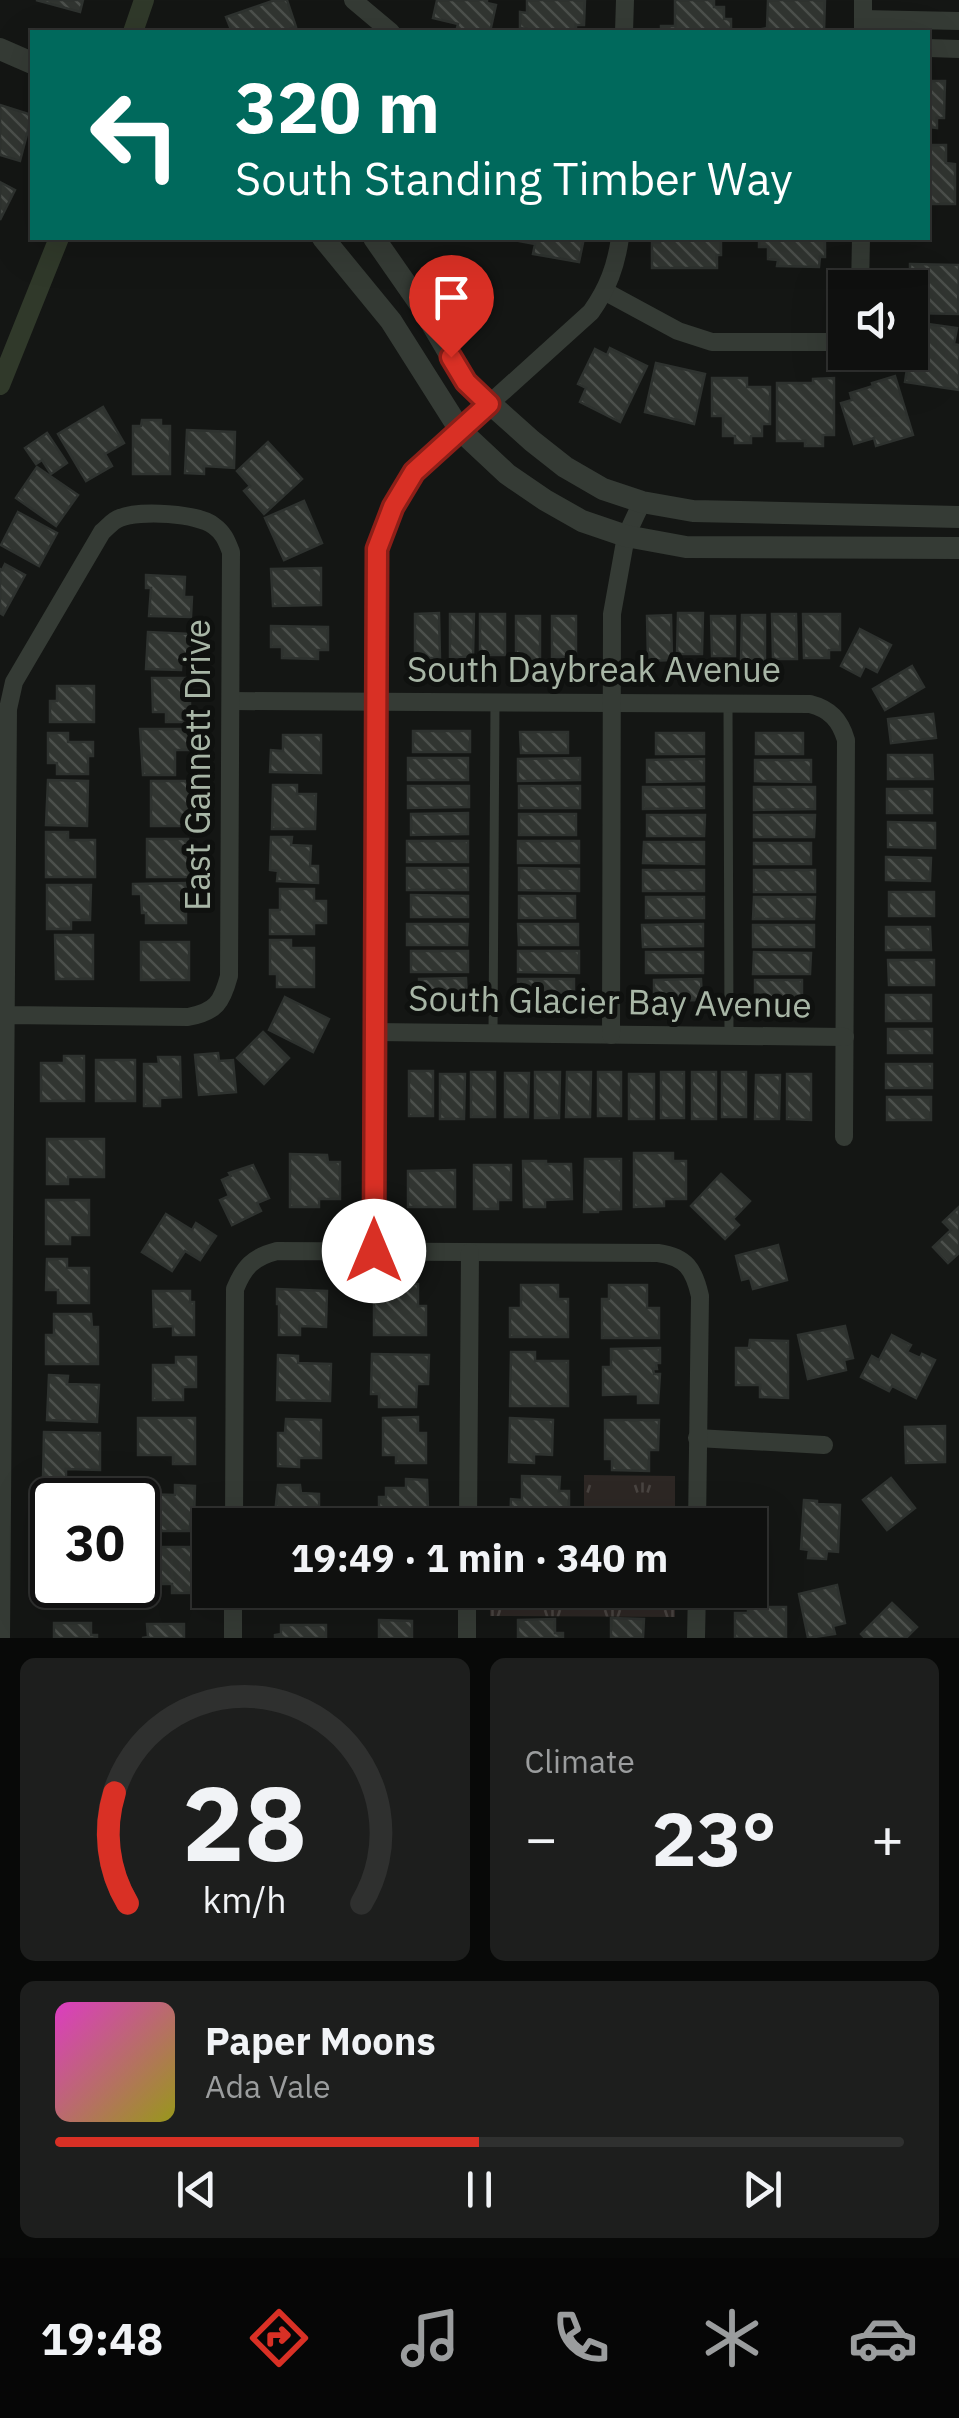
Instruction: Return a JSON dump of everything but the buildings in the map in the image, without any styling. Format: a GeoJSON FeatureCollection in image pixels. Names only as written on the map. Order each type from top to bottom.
{"type":"FeatureCollection","features":[{"type":"Feature","properties":{"kind":"street"},"geometry":{"type":"LineString","coordinates":[[353,0],[389,30]]}},
{"type":"Feature","properties":{"kind":"street"},"geometry":{"type":"LineString","coordinates":[[624,0],[624,30]]}},
{"type":"Feature","properties":{"kind":"street"},"geometry":{"type":"LineString","coordinates":[[863,17],[959,21]]}},
{"type":"Feature","properties":{"kind":"street"},"geometry":{"type":"LineString","coordinates":[[930,48],[959,48]]}},
{"type":"Feature","properties":{"kind":"street"},"geometry":{"type":"LineString","coordinates":[[0,49],[30,62]]}},
{"type":"Feature","properties":{"kind":"street"},"geometry":{"type":"LineString","coordinates":[[325,240],[390,322],[460,430],[507,474],[582,520],[626,536],[686,548],[959,548]]}},
{"type":"Feature","properties":{"kind":"street"},"geometry":{"type":"LineString","coordinates":[[375,240],[422,307],[466,382],[566,467],[603,488],[642,502],[693,511],[959,517]]}},
{"type":"Feature","properties":{"kind":"street"},"geometry":{"type":"LineString","coordinates":[[374,1251],[377,549],[393,507],[414,472],[591,312],[606,292],[620,240]]}},
{"type":"Feature","properties":{"kind":"street"},"geometry":{"type":"LineString","coordinates":[[860,240],[860,270]]}},
{"type":"Feature","properties":{"kind":"street"},"geometry":{"type":"LineString","coordinates":[[606,292],[678,330],[712,342],[828,342]]}},
{"type":"Feature","properties":{"kind":"street"},"geometry":{"type":"LineString","coordinates":[[611,1034],[612,614],[626,536],[642,502]]}},
{"type":"Feature","properties":{"kind":"street","name":"East Gannett Drive"},"geometry":{"type":"LineString","coordinates":[[188,515],[202,518],[226,537],[232,552],[231,701],[229,976],[215,1007],[188,1017],[6,1015],[8,709],[14,682],[102,532],[117,518],[188,515]]}},
{"type":"Feature","properties":{"kind":"street","name":"South Daybreak Avenue"},"geometry":{"type":"LineString","coordinates":[[231,701],[810,704],[823,708],[842,726],[846,740],[845,1037]]}},
{"type":"Feature","properties":{"kind":"street"},"geometry":{"type":"LineString","coordinates":[[2,1638],[6,1015]]}},
{"type":"Feature","properties":{"kind":"street","name":"South Glacier Bay Avenue"},"geometry":{"type":"LineString","coordinates":[[374,1032],[845,1037]]}},
{"type":"Feature","properties":{"kind":"street"},"geometry":{"type":"LineString","coordinates":[[844,1136],[845,1037]]}},
{"type":"Feature","properties":{"kind":"street"},"geometry":{"type":"LineString","coordinates":[[234,1508],[236,1289],[250,1262],[276,1251],[674,1256],[696,1278],[700,1296],[697,1508]]}},
{"type":"Feature","properties":{"kind":"street"},"geometry":{"type":"LineString","coordinates":[[468,1508],[470,1252]]}},
{"type":"Feature","properties":{"kind":"street"},"geometry":{"type":"LineString","coordinates":[[697,1438],[824,1445]]}},
{"type":"Feature","properties":{"kind":"street"},"geometry":{"type":"LineString","coordinates":[[233,1608],[233,1638]]}},
{"type":"Feature","properties":{"kind":"street"},"geometry":{"type":"LineString","coordinates":[[467,1608],[467,1638]]}},
{"type":"Feature","properties":{"kind":"street"},"geometry":{"type":"LineString","coordinates":[[696,1638],[697,1608]]}},
{"type":"Feature","properties":{"kind":"lane"},"geometry":{"type":"LineString","coordinates":[[493,1033],[495,702]]}},
{"type":"Feature","properties":{"kind":"lane"},"geometry":{"type":"LineString","coordinates":[[728,704],[729,1036]]}},
{"type":"Feature","properties":{"kind":"green space"},"geometry":{"type":"Polygon","coordinates":[[[584,1475],[675,1476],[675,1508],[584,1508],[584,1475]]]}},
{"type":"Feature","properties":{"kind":"green space"},"geometry":{"type":"Polygon","coordinates":[[[490,1608],[675,1608],[675,1617],[490,1616],[490,1608]]]}},
{"type":"Feature","properties":{"kind":"waterway"},"geometry":{"type":"LineString","coordinates":[[134,30],[144,0]]}},
{"type":"Feature","properties":{"kind":"waterway"},"geometry":{"type":"LineString","coordinates":[[0,385],[58,240]]}},
{"type":"Feature","properties":{"kind":"route"},"geometry":{"type":"LineString","coordinates":[[374,1251],[377,549],[393,507],[414,472],[489,404],[466,382],[451,357]]}}]}
